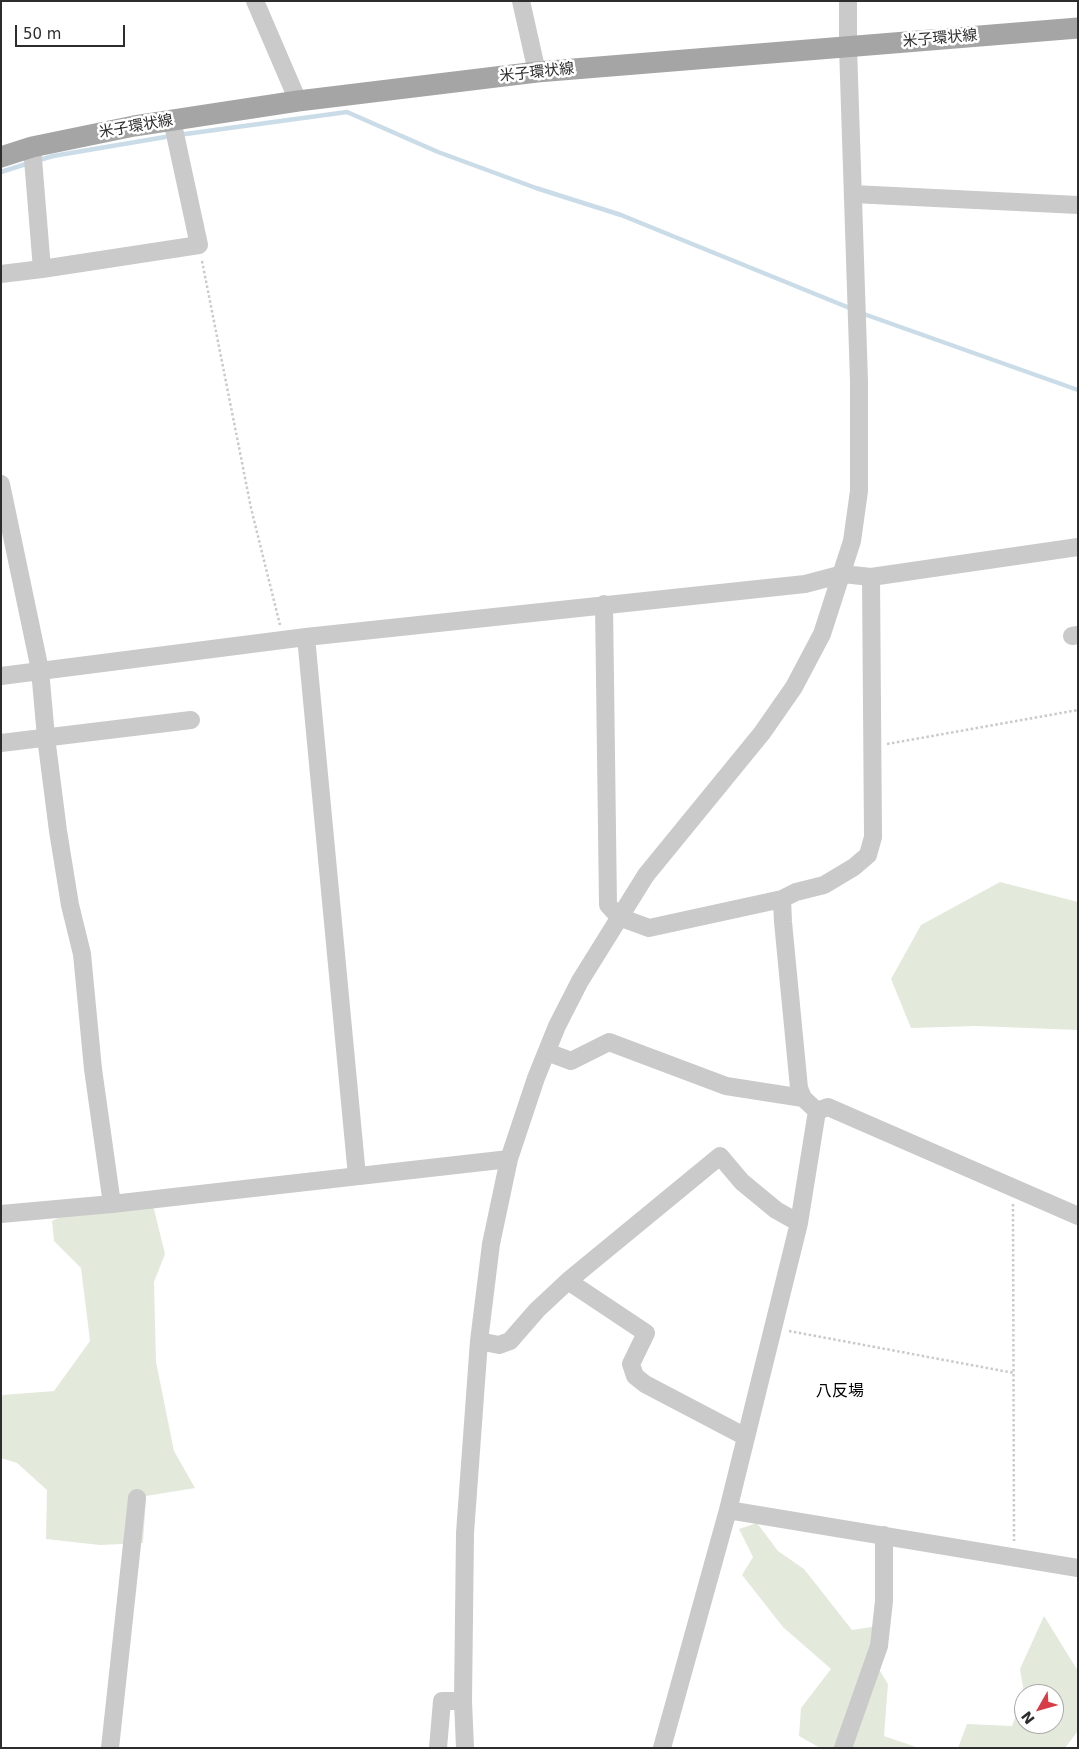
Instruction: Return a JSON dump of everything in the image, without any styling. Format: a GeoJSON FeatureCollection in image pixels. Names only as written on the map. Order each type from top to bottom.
{"type":"FeatureCollection","features":[{"type":"Feature","properties":{"kind":"main road","name":"米子環状線"},"geometry":{"type":"LineString","coordinates":[[1,157],[32,147],[172,120],[298,101],[537,72],[1078,28]]}},
{"type":"Feature","properties":{"kind":"street"},"geometry":{"type":"LineString","coordinates":[[255,1],[298,101]]}},
{"type":"Feature","properties":{"kind":"street"},"geometry":{"type":"LineString","coordinates":[[521,1],[537,72]]}},
{"type":"Feature","properties":{"kind":"street"},"geometry":{"type":"LineString","coordinates":[[465,1748],[463,1701],[465,1533],[479,1341],[491,1244],[509,1159],[547,1052],[580,981],[646,875],[762,733],[794,687],[822,634],[843,574],[852,541],[859,491],[860,381],[848,1]]}},
{"type":"Feature","properties":{"kind":"street"},"geometry":{"type":"LineString","coordinates":[[1,274],[199,245],[172,120]]}},
{"type":"Feature","properties":{"kind":"street"},"geometry":{"type":"LineString","coordinates":[[32,147],[42,269]]}},
{"type":"Feature","properties":{"kind":"street"},"geometry":{"type":"LineString","coordinates":[[853,194],[1078,205]]}},
{"type":"Feature","properties":{"kind":"street"},"geometry":{"type":"LineString","coordinates":[[1,484],[40,670],[46,737],[70,905],[82,954],[93,1070],[112,1204]]}},
{"type":"Feature","properties":{"kind":"street"},"geometry":{"type":"LineString","coordinates":[[1,676],[306,637],[805,584],[843,574],[871,577],[1078,547]]}},
{"type":"Feature","properties":{"kind":"street"},"geometry":{"type":"LineString","coordinates":[[604,604],[608,905],[619,917],[649,928],[782,899],[796,892],[824,885],[854,867],[868,855],[873,837],[871,577]]}},
{"type":"Feature","properties":{"kind":"street"},"geometry":{"type":"LineString","coordinates":[[306,637],[356,1176]]}},
{"type":"Feature","properties":{"kind":"street"},"geometry":{"type":"LineString","coordinates":[[1,743],[191,720]]}},
{"type":"Feature","properties":{"kind":"street"},"geometry":{"type":"LineString","coordinates":[[782,899],[799,1088],[803,1098],[817,1111]]}},
{"type":"Feature","properties":{"kind":"street"},"geometry":{"type":"LineString","coordinates":[[547,1052],[571,1061],[609,1042],[726,1086],[803,1098]]}},
{"type":"Feature","properties":{"kind":"street"},"geometry":{"type":"LineString","coordinates":[[817,1111],[828,1107],[1078,1216]]}},
{"type":"Feature","properties":{"kind":"street"},"geometry":{"type":"LineString","coordinates":[[662,1748],[728,1510],[746,1437],[798,1223],[817,1111]]}},
{"type":"Feature","properties":{"kind":"street"},"geometry":{"type":"LineString","coordinates":[[479,1341],[499,1345],[510,1341],[537,1310],[568,1281],[720,1156],[742,1182],[776,1210],[798,1223]]}},
{"type":"Feature","properties":{"kind":"street"},"geometry":{"type":"LineString","coordinates":[[1,1214],[112,1204],[509,1159]]}},
{"type":"Feature","properties":{"kind":"street"},"geometry":{"type":"LineString","coordinates":[[568,1281],[646,1333],[631,1364],[635,1376],[645,1384],[746,1437]]}},
{"type":"Feature","properties":{"kind":"street"},"geometry":{"type":"LineString","coordinates":[[110,1748],[137,1498]]}},
{"type":"Feature","properties":{"kind":"street"},"geometry":{"type":"LineString","coordinates":[[728,1510],[1014,1555],[1078,1568]]}},
{"type":"Feature","properties":{"kind":"street"},"geometry":{"type":"LineString","coordinates":[[843,1748],[879,1646],[884,1601],[884,1534]]}},
{"type":"Feature","properties":{"kind":"street"},"geometry":{"type":"LineString","coordinates":[[438,1748],[442,1701],[463,1701]]}},
{"type":"Feature","properties":{"kind":"path"},"geometry":{"type":"LineString","coordinates":[[199,245],[251,508],[284,640]]}},
{"type":"Feature","properties":{"kind":"path"},"geometry":{"type":"LineString","coordinates":[[871,747],[1078,710]]}},
{"type":"Feature","properties":{"kind":"path"},"geometry":{"type":"LineString","coordinates":[[1013,1187],[1014,1555]]}},
{"type":"Feature","properties":{"kind":"path"},"geometry":{"type":"LineString","coordinates":[[772,1328],[1014,1373]]}},
{"type":"Feature","properties":{"kind":"shaded area"},"geometry":{"type":"Polygon","coordinates":[[[1000,882],[1078,902],[1078,1030],[976,1026],[911,1028],[891,979],[921,925],[1000,882]]]}},
{"type":"Feature","properties":{"kind":"shaded area"},"geometry":{"type":"Polygon","coordinates":[[[153,1205],[165,1254],[154,1282],[156,1362],[174,1451],[195,1488],[146,1496],[143,1543],[100,1545],[46,1539],[47,1490],[17,1463],[1,1458],[1,1398],[3,1395],[54,1391],[90,1341],[81,1268],[54,1241],[52,1221],[68,1213],[153,1205]]]}},
{"type":"Feature","properties":{"kind":"shaded area"},"geometry":{"type":"Polygon","coordinates":[[[757,1523],[778,1551],[804,1569],[852,1630],[877,1626],[870,1655],[888,1684],[884,1736],[919,1748],[820,1748],[799,1736],[801,1708],[831,1669],[783,1627],[742,1575],[753,1557],[739,1529],[757,1523]]]}},
{"type":"Feature","properties":{"kind":"shaded area"},"geometry":{"type":"Polygon","coordinates":[[[1044,1616],[1078,1671],[1078,1731],[1065,1748],[958,1748],[967,1724],[1012,1726],[1014,1720],[1014,1734],[1064,1734],[1064,1684],[1022,1684],[1020,1669],[1044,1616]]]}},
{"type":"Feature","properties":{"kind":"waterway"},"geometry":{"type":"LineString","coordinates":[[178,135],[347,112],[438,152],[536,188],[621,215],[852,309]]}},
{"type":"Feature","properties":{"kind":"waterway"},"geometry":{"type":"LineString","coordinates":[[36,161],[53,156],[171,136]]}},
{"type":"Feature","properties":{"kind":"waterway"},"geometry":{"type":"LineString","coordinates":[[1,172],[29,163]]}},
{"type":"Feature","properties":{"kind":"waterway"},"geometry":{"type":"LineString","coordinates":[[861,313],[1078,390]]}},
{"type":"Feature","properties":{"kind":"district","name":"八反場"},"geometry":{"type":"Point","coordinates":[840,1392]}}]}
